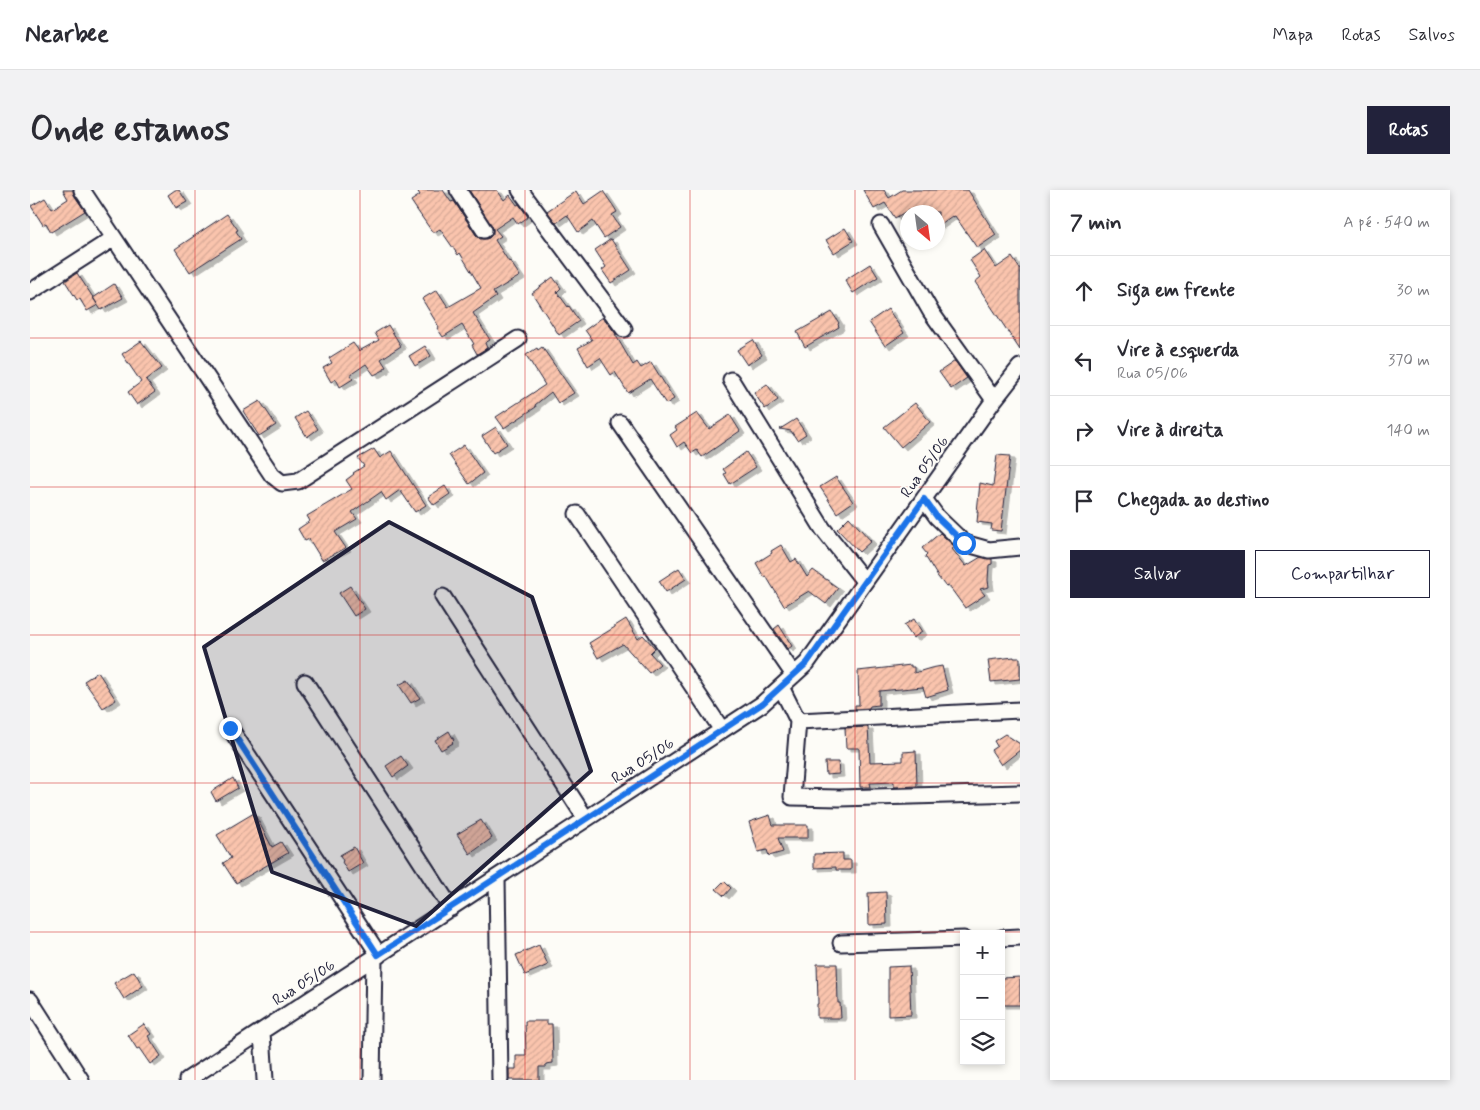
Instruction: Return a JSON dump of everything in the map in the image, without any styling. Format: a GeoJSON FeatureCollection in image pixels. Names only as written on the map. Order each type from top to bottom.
{"type":"FeatureCollection","features":[{"type":"Feature","properties":{"kind":"street"},"geometry":{"type":"LineString","coordinates":[[82,190],[272,475],[282,483],[298,481],[518,339]]}},
{"type":"Feature","properties":{"kind":"street"},"geometry":{"type":"LineString","coordinates":[[458,190],[484,230]]}},
{"type":"Feature","properties":{"kind":"street"},"geometry":{"type":"LineString","coordinates":[[520,190],[624,329]]}},
{"type":"Feature","properties":{"kind":"street"},"geometry":{"type":"LineString","coordinates":[[881,225],[931,312],[994,400]]}},
{"type":"Feature","properties":{"kind":"street"},"geometry":{"type":"LineString","coordinates":[[30,292],[114,238]]}},
{"type":"Feature","properties":{"kind":"street","name":"Rua 05/06"},"geometry":{"type":"LineString","coordinates":[[188,1080],[762,704],[807,663],[994,400],[1020,367]]}},
{"type":"Feature","properties":{"kind":"street"},"geometry":{"type":"LineString","coordinates":[[731,380],[824,529],[864,582]]}},
{"type":"Feature","properties":{"kind":"street"},"geometry":{"type":"LineString","coordinates":[[620,423],[794,675]]}},
{"type":"Feature","properties":{"kind":"street"},"geometry":{"type":"LineString","coordinates":[[924,499],[937,517],[964,543],[989,550],[1020,547]]}},
{"type":"Feature","properties":{"kind":"street"},"geometry":{"type":"LineString","coordinates":[[577,514],[722,730]]}},
{"type":"Feature","properties":{"kind":"street"},"geometry":{"type":"LineString","coordinates":[[443,597],[586,819]]}},
{"type":"Feature","properties":{"kind":"street"},"geometry":{"type":"LineString","coordinates":[[305,682],[451,908]]}},
{"type":"Feature","properties":{"kind":"street"},"geometry":{"type":"LineString","coordinates":[[781,687],[798,721],[792,797],[839,798],[1020,793]]}},
{"type":"Feature","properties":{"kind":"street"},"geometry":{"type":"LineString","coordinates":[[798,721],[1020,710]]}},
{"type":"Feature","properties":{"kind":"street"},"geometry":{"type":"LineString","coordinates":[[230,728],[376,957],[372,1080]]}},
{"type":"Feature","properties":{"kind":"street"},"geometry":{"type":"LineString","coordinates":[[496,878],[500,1080]]}},
{"type":"Feature","properties":{"kind":"street"},"geometry":{"type":"LineString","coordinates":[[1005,938],[1020,937]]}},
{"type":"Feature","properties":{"kind":"street"},"geometry":{"type":"LineString","coordinates":[[841,943],[960,939]]}},
{"type":"Feature","properties":{"kind":"street"},"geometry":{"type":"LineString","coordinates":[[30,1000],[81,1080]]}},
{"type":"Feature","properties":{"kind":"street"},"geometry":{"type":"LineString","coordinates":[[262,1032],[265,1080]]}},
{"type":"Feature","properties":{"kind":"highlighted area"},"geometry":{"type":"Polygon","coordinates":[[[389,522],[532,597],[591,771],[416,926],[272,872],[204,647],[389,522]]]}},
{"type":"Feature","properties":{"kind":"building"},"geometry":{"type":"Polygon","coordinates":[[[63,190],[73,190],[74,195],[85,211],[51,232],[46,223],[43,225],[31,206],[45,198],[52,209],[68,199],[63,190]]]}},
{"type":"Feature","properties":{"kind":"building"},"geometry":{"type":"Polygon","coordinates":[[[175,190],[179,190],[187,202],[176,208],[168,195],[175,190]]]}},
{"type":"Feature","properties":{"kind":"building"},"geometry":{"type":"Polygon","coordinates":[[[417,190],[443,190],[451,202],[454,201],[480,239],[489,238],[493,234],[493,229],[469,190],[497,190],[504,200],[510,195],[528,217],[518,224],[513,217],[495,229],[501,236],[495,240],[520,276],[493,292],[496,297],[473,313],[490,340],[485,343],[487,348],[477,354],[472,345],[474,344],[462,325],[443,337],[422,299],[437,290],[448,307],[481,288],[460,253],[458,255],[440,229],[433,233],[411,201],[420,195],[417,190]]]}},
{"type":"Feature","properties":{"kind":"building"},"geometry":{"type":"Polygon","coordinates":[[[863,190],[884,190],[889,198],[902,190],[968,190],[996,235],[977,248],[955,216],[945,221],[945,205],[900,205],[900,215],[895,218],[885,203],[874,209],[863,190]]]}},
{"type":"Feature","properties":{"kind":"building"},"geometry":{"type":"Polygon","coordinates":[[[576,191],[584,204],[603,191],[617,212],[612,215],[620,227],[604,238],[593,221],[578,232],[567,215],[556,223],[547,211],[576,191]]]}},
{"type":"Feature","properties":{"kind":"building"},"geometry":{"type":"Polygon","coordinates":[[[227,214],[238,230],[236,231],[241,239],[190,272],[175,249],[227,214]]]}},
{"type":"Feature","properties":{"kind":"building"},"geometry":{"type":"Polygon","coordinates":[[[845,228],[853,241],[834,253],[826,240],[845,228]]]}},
{"type":"Feature","properties":{"kind":"building"},"geometry":{"type":"Polygon","coordinates":[[[611,239],[631,270],[611,283],[602,270],[606,267],[595,250],[611,239]]]}},
{"type":"Feature","properties":{"kind":"building"},"geometry":{"type":"Polygon","coordinates":[[[984,250],[996,268],[1012,257],[1020,269],[1020,350],[975,282],[981,277],[970,260],[984,250]]]}},
{"type":"Feature","properties":{"kind":"building"},"geometry":{"type":"Polygon","coordinates":[[[870,264],[878,277],[853,293],[845,280],[870,264]]]}},
{"type":"Feature","properties":{"kind":"building"},"geometry":{"type":"Polygon","coordinates":[[[77,273],[98,305],[87,311],[80,299],[77,300],[65,281],[77,273]]]}},
{"type":"Feature","properties":{"kind":"building"},"geometry":{"type":"Polygon","coordinates":[[[553,277],[561,288],[557,292],[579,321],[559,335],[532,293],[553,277]]]}},
{"type":"Feature","properties":{"kind":"building"},"geometry":{"type":"Polygon","coordinates":[[[114,284],[123,298],[101,310],[93,298],[114,284]]]}},
{"type":"Feature","properties":{"kind":"building"},"geometry":{"type":"Polygon","coordinates":[[[888,309],[904,333],[885,346],[869,322],[888,309]]]}},
{"type":"Feature","properties":{"kind":"building"},"geometry":{"type":"Polygon","coordinates":[[[832,312],[839,323],[839,327],[805,347],[797,332],[832,312]]]}},
{"type":"Feature","properties":{"kind":"building"},"geometry":{"type":"Polygon","coordinates":[[[603,317],[616,334],[633,365],[637,362],[641,368],[651,362],[674,399],[666,404],[650,379],[628,393],[615,372],[611,375],[600,358],[588,366],[578,348],[592,340],[585,330],[603,317]]]}},
{"type":"Feature","properties":{"kind":"building"},"geometry":{"type":"Polygon","coordinates":[[[388,325],[401,346],[381,359],[386,367],[384,370],[374,375],[366,364],[350,375],[353,379],[340,387],[336,379],[331,382],[323,368],[332,363],[329,358],[353,343],[359,351],[379,340],[375,333],[388,325]]]}},
{"type":"Feature","properties":{"kind":"building"},"geometry":{"type":"Polygon","coordinates":[[[753,340],[762,355],[747,365],[737,350],[753,340]]]}},
{"type":"Feature","properties":{"kind":"building"},"geometry":{"type":"Polygon","coordinates":[[[141,341],[162,368],[146,380],[155,392],[137,405],[128,392],[141,382],[122,354],[141,341]]]}},
{"type":"Feature","properties":{"kind":"building"},"geometry":{"type":"Polygon","coordinates":[[[425,346],[431,356],[415,366],[409,356],[425,346]]]}},
{"type":"Feature","properties":{"kind":"building"},"geometry":{"type":"Polygon","coordinates":[[[542,347],[574,393],[558,403],[551,392],[535,405],[536,407],[504,428],[496,417],[545,385],[526,355],[542,347]]]}},
{"type":"Feature","properties":{"kind":"building"},"geometry":{"type":"Polygon","coordinates":[[[955,361],[967,378],[951,389],[939,372],[955,361]]]}},
{"type":"Feature","properties":{"kind":"building"},"geometry":{"type":"Polygon","coordinates":[[[767,384],[778,400],[765,409],[754,393],[767,384]]]}},
{"type":"Feature","properties":{"kind":"building"},"geometry":{"type":"Polygon","coordinates":[[[260,401],[276,425],[259,436],[243,411],[260,401]]]}},
{"type":"Feature","properties":{"kind":"building"},"geometry":{"type":"Polygon","coordinates":[[[915,403],[930,422],[901,447],[884,427],[915,403]]]}},
{"type":"Feature","properties":{"kind":"building"},"geometry":{"type":"Polygon","coordinates":[[[306,411],[318,429],[307,437],[295,418],[306,411]]]}},
{"type":"Feature","properties":{"kind":"building"},"geometry":{"type":"Polygon","coordinates":[[[697,413],[709,429],[730,415],[740,431],[702,457],[697,450],[692,453],[684,442],[677,447],[670,435],[677,430],[675,427],[697,413]]]}},
{"type":"Feature","properties":{"kind":"building"},"geometry":{"type":"Polygon","coordinates":[[[796,419],[806,434],[797,440],[791,431],[780,429],[796,419]]]}},
{"type":"Feature","properties":{"kind":"building"},"geometry":{"type":"Polygon","coordinates":[[[496,427],[507,444],[493,453],[482,436],[496,427]]]}},
{"type":"Feature","properties":{"kind":"building"},"geometry":{"type":"Polygon","coordinates":[[[464,445],[483,473],[469,484],[449,455],[464,445]]]}},
{"type":"Feature","properties":{"kind":"building"},"geometry":{"type":"Polygon","coordinates":[[[374,449],[380,458],[391,451],[426,505],[415,512],[400,490],[386,500],[381,492],[352,512],[357,519],[335,532],[346,548],[322,560],[309,539],[305,541],[298,529],[310,521],[307,516],[352,489],[346,480],[364,466],[358,458],[374,449]]]}},
{"type":"Feature","properties":{"kind":"building"},"geometry":{"type":"Polygon","coordinates":[[[746,452],[756,467],[730,484],[723,469],[746,452]]]}},
{"type":"Feature","properties":{"kind":"building"},"geometry":{"type":"Polygon","coordinates":[[[997,455],[1010,456],[1001,531],[991,530],[992,524],[977,522],[980,483],[993,486],[997,455]]]}},
{"type":"Feature","properties":{"kind":"building"},"geometry":{"type":"Polygon","coordinates":[[[836,477],[853,502],[837,513],[820,487],[836,477]]]}},
{"type":"Feature","properties":{"kind":"building"},"geometry":{"type":"Polygon","coordinates":[[[445,486],[450,494],[434,505],[428,497],[445,486]]]}},
{"type":"Feature","properties":{"kind":"building"},"geometry":{"type":"Polygon","coordinates":[[[849,517],[871,541],[859,552],[837,529],[849,517]]]}},
{"type":"Feature","properties":{"kind":"building"},"geometry":{"type":"Polygon","coordinates":[[[940,533],[955,547],[952,549],[966,566],[981,557],[992,559],[992,564],[989,565],[989,587],[980,589],[985,595],[965,608],[949,586],[946,587],[938,577],[922,548],[940,533]]]}},
{"type":"Feature","properties":{"kind":"building"},"geometry":{"type":"Polygon","coordinates":[[[781,545],[791,562],[796,559],[807,577],[813,570],[838,588],[826,604],[809,591],[784,606],[756,563],[781,545]]]}},
{"type":"Feature","properties":{"kind":"building"},"geometry":{"type":"Polygon","coordinates":[[[679,568],[686,579],[666,592],[659,581],[679,568]]]}},
{"type":"Feature","properties":{"kind":"building"},"geometry":{"type":"Polygon","coordinates":[[[350,586],[365,609],[354,616],[339,593],[350,586]]]}},
{"type":"Feature","properties":{"kind":"building"},"geometry":{"type":"Polygon","coordinates":[[[626,619],[638,639],[643,635],[655,648],[650,653],[660,664],[649,673],[623,644],[598,658],[589,643],[626,619]]]}},
{"type":"Feature","properties":{"kind":"building"},"geometry":{"type":"Polygon","coordinates":[[[914,619],[922,632],[913,638],[904,625],[914,619]]]}},
{"type":"Feature","properties":{"kind":"building"},"geometry":{"type":"Polygon","coordinates":[[[779,625],[792,646],[788,649],[774,629],[779,625]]]}},
{"type":"Feature","properties":{"kind":"building"},"geometry":{"type":"Polygon","coordinates":[[[1020,658],[1020,679],[991,682],[988,660],[1020,658]]]}},
{"type":"Feature","properties":{"kind":"building"},"geometry":{"type":"Polygon","coordinates":[[[911,665],[911,667],[914,667],[914,673],[942,666],[948,690],[926,697],[923,687],[879,691],[879,705],[855,709],[855,705],[859,705],[858,671],[911,665]]]}},
{"type":"Feature","properties":{"kind":"building"},"geometry":{"type":"Polygon","coordinates":[[[98,672],[116,700],[103,708],[84,681],[98,672]]]}},
{"type":"Feature","properties":{"kind":"building"},"geometry":{"type":"Polygon","coordinates":[[[408,680],[420,698],[411,703],[399,685],[408,680]]]}},
{"type":"Feature","properties":{"kind":"building"},"geometry":{"type":"Polygon","coordinates":[[[868,727],[870,762],[903,761],[903,752],[916,751],[917,786],[894,787],[894,782],[870,783],[871,787],[860,787],[859,748],[846,748],[845,728],[868,727]]]}},
{"type":"Feature","properties":{"kind":"building"},"geometry":{"type":"Polygon","coordinates":[[[449,731],[454,740],[453,743],[441,750],[435,740],[449,731]]]}},
{"type":"Feature","properties":{"kind":"building"},"geometry":{"type":"Polygon","coordinates":[[[1005,734],[1020,744],[1020,750],[1001,765],[991,750],[997,746],[994,741],[1005,734]]]}},
{"type":"Feature","properties":{"kind":"building"},"geometry":{"type":"Polygon","coordinates":[[[401,756],[408,766],[393,777],[386,766],[401,756]]]}},
{"type":"Feature","properties":{"kind":"building"},"geometry":{"type":"Polygon","coordinates":[[[825,762],[838,762],[839,774],[826,775],[825,762]]]}},
{"type":"Feature","properties":{"kind":"building"},"geometry":{"type":"Polygon","coordinates":[[[233,778],[238,788],[216,801],[211,792],[233,778]]]}},
{"type":"Feature","properties":{"kind":"building"},"geometry":{"type":"Polygon","coordinates":[[[254,813],[272,847],[281,842],[288,853],[236,883],[223,863],[231,858],[217,835],[254,813]]]}},
{"type":"Feature","properties":{"kind":"building"},"geometry":{"type":"Polygon","coordinates":[[[770,815],[773,825],[808,825],[808,838],[778,838],[783,852],[769,856],[767,850],[758,852],[749,822],[770,815]]]}},
{"type":"Feature","properties":{"kind":"building"},"geometry":{"type":"Polygon","coordinates":[[[481,820],[492,838],[470,854],[457,834],[481,820]]]}},
{"type":"Feature","properties":{"kind":"building"},"geometry":{"type":"Polygon","coordinates":[[[354,847],[363,863],[348,872],[340,855],[354,847]]]}},
{"type":"Feature","properties":{"kind":"building"},"geometry":{"type":"Polygon","coordinates":[[[843,853],[843,860],[851,860],[851,870],[836,870],[836,867],[814,868],[814,854],[843,853]]]}},
{"type":"Feature","properties":{"kind":"building"},"geometry":{"type":"Polygon","coordinates":[[[724,881],[731,888],[724,896],[716,889],[724,881]]]}},
{"type":"Feature","properties":{"kind":"building"},"geometry":{"type":"Polygon","coordinates":[[[886,892],[887,924],[869,925],[868,893],[886,892]]]}},
{"type":"Feature","properties":{"kind":"building"},"geometry":{"type":"Polygon","coordinates":[[[539,945],[548,965],[525,975],[516,955],[539,945]]]}},
{"type":"Feature","properties":{"kind":"building"},"geometry":{"type":"Polygon","coordinates":[[[817,964],[837,964],[838,1003],[840,1003],[841,1018],[817,1018],[817,964]]]}},
{"type":"Feature","properties":{"kind":"building"},"geometry":{"type":"Polygon","coordinates":[[[909,966],[911,1015],[888,1016],[888,967],[909,966]]]}},
{"type":"Feature","properties":{"kind":"building"},"geometry":{"type":"Polygon","coordinates":[[[134,971],[143,986],[124,999],[114,983],[134,971]]]}},
{"type":"Feature","properties":{"kind":"building"},"geometry":{"type":"Polygon","coordinates":[[[1020,977],[1020,1005],[1005,1005],[1005,978],[1020,977]]]}},
{"type":"Feature","properties":{"kind":"building"},"geometry":{"type":"Polygon","coordinates":[[[525,1021],[547,1021],[547,1024],[552,1024],[553,1063],[546,1064],[546,1067],[539,1067],[539,1080],[509,1080],[509,1069],[516,1069],[516,1056],[526,1056],[525,1021]]]}},
{"type":"Feature","properties":{"kind":"building"},"geometry":{"type":"Polygon","coordinates":[[[144,1024],[151,1034],[148,1036],[161,1056],[150,1064],[128,1035],[144,1024]]]}},
{"type":"Feature","properties":{"kind":"route"},"geometry":{"type":"LineString","coordinates":[[230,728],[378,955],[762,704],[807,663],[924,499],[937,517],[964,543]]}}]}
